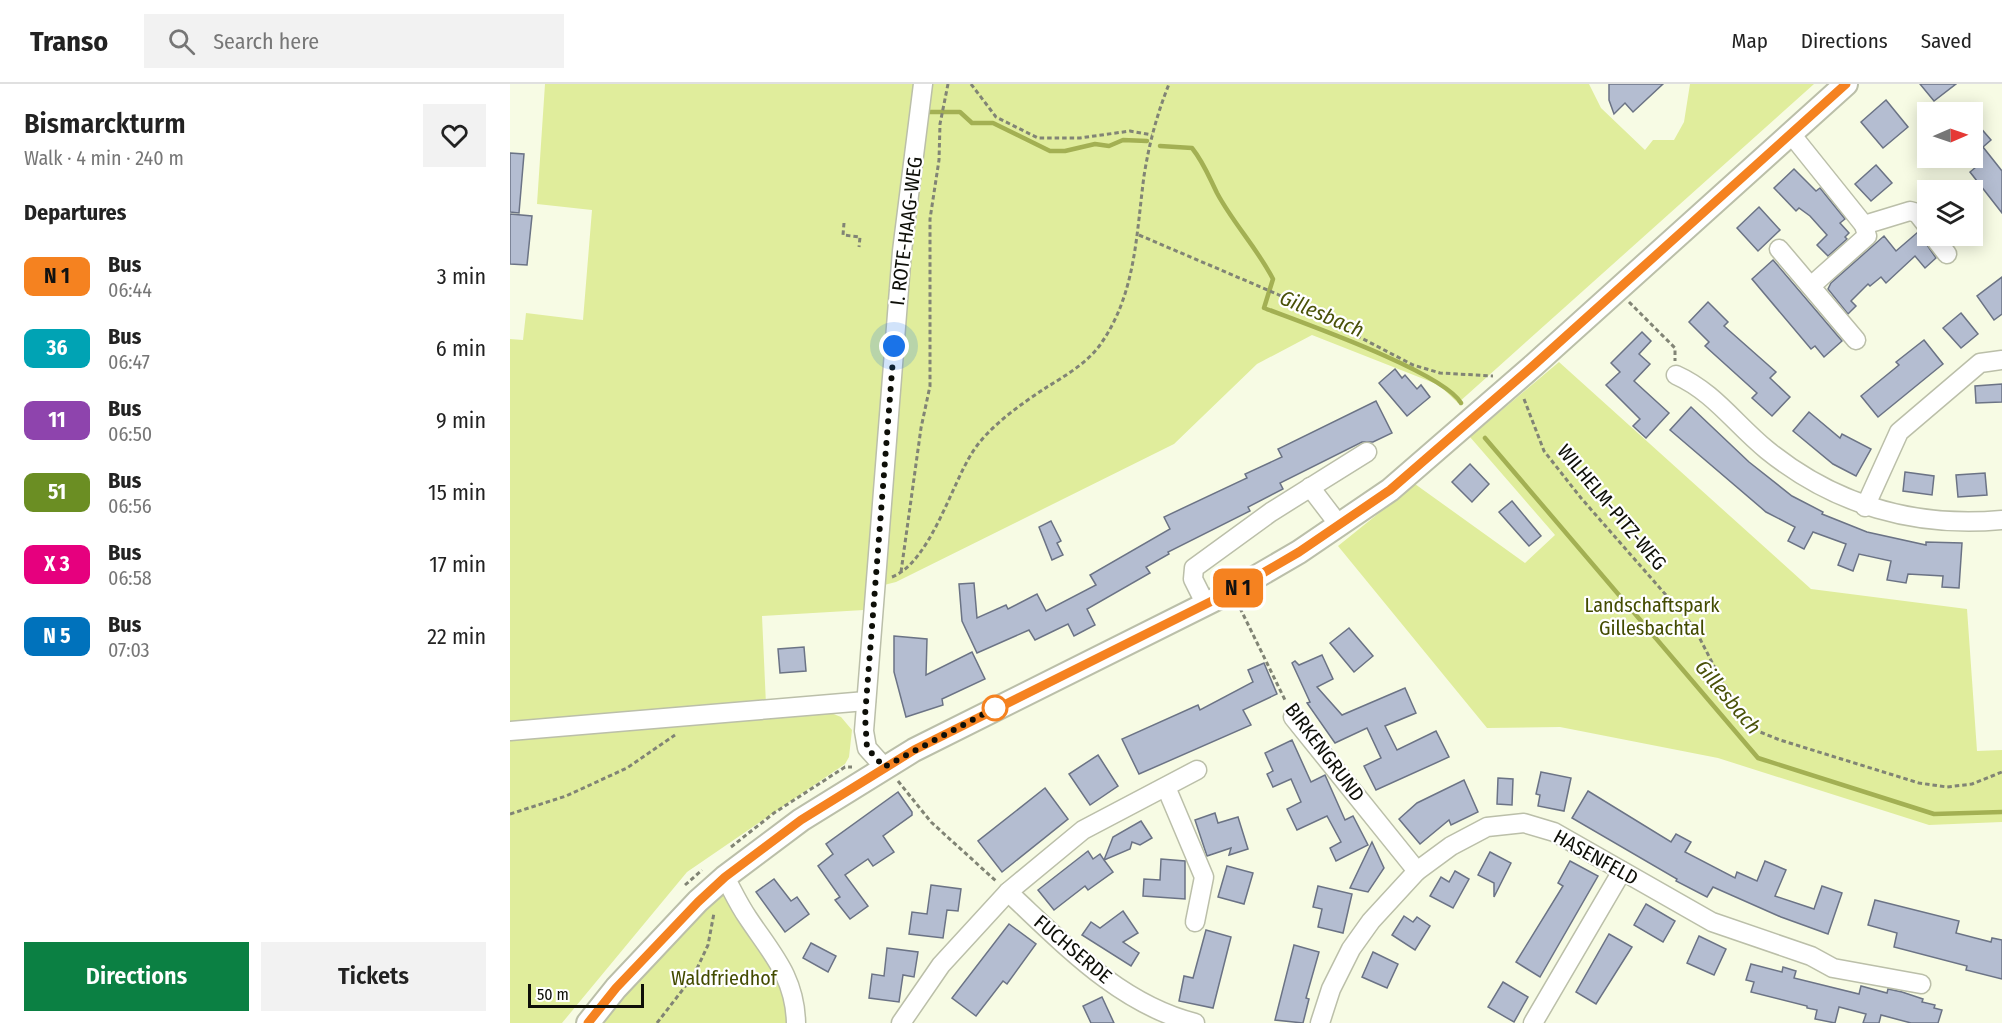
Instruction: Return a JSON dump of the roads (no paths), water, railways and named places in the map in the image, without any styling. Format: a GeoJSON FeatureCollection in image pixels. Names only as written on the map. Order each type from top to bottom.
{"type":"FeatureCollection","features":[{"type":"Feature","properties":{"kind":"main road"},"geometry":{"type":"LineString","coordinates":[[588,1023],[658,943],[725,877],[801,820],[884,767],[996,708],[1232,591],[1339,525],[1390,490],[1504,380],[1791,134],[1846,84]]}},
{"type":"Feature","properties":{"kind":"street","name":"I. ROTE-HAAG-WEG"},"geometry":{"type":"LineString","coordinates":[[884,767],[867,748],[864,731],[902,251],[923,84]]}},
{"type":"Feature","properties":{"kind":"street"},"geometry":{"type":"LineString","coordinates":[[1791,134],[1864,225],[1867,236],[1811,286]]}},
{"type":"Feature","properties":{"kind":"street"},"geometry":{"type":"LineString","coordinates":[[1864,225],[1910,211],[1917,213]]}},
{"type":"Feature","properties":{"kind":"street"},"geometry":{"type":"LineString","coordinates":[[1941,246],[1947,254]]}},
{"type":"Feature","properties":{"kind":"street"},"geometry":{"type":"LineString","coordinates":[[1779,249],[1856,340]]}},
{"type":"Feature","properties":{"kind":"street"},"geometry":{"type":"LineString","coordinates":[[1865,507],[1899,432],[1980,363],[2002,360]]}},
{"type":"Feature","properties":{"kind":"street"},"geometry":{"type":"LineString","coordinates":[[1676,375],[1699,385],[1767,450],[1813,483],[1865,507],[1903,517],[1958,522],[2002,520]]}},
{"type":"Feature","properties":{"kind":"street"},"geometry":{"type":"LineString","coordinates":[[1206,605],[1193,579],[1194,568],[1310,487],[1368,452]]}},
{"type":"Feature","properties":{"kind":"street"},"geometry":{"type":"LineString","coordinates":[[1310,487],[1339,525]]}},
{"type":"Feature","properties":{"kind":"street"},"geometry":{"type":"LineString","coordinates":[[510,732],[866,701]]}},
{"type":"Feature","properties":{"kind":"street","name":"BIRKENGRUND"},"geometry":{"type":"LineString","coordinates":[[1293,717],[1417,871]]}},
{"type":"Feature","properties":{"kind":"street"},"geometry":{"type":"LineString","coordinates":[[901,1023],[941,965],[1008,892],[1083,830],[1197,770]]}},
{"type":"Feature","properties":{"kind":"street"},"geometry":{"type":"LineString","coordinates":[[1166,787],[1204,877],[1195,922]]}},
{"type":"Feature","properties":{"kind":"street","name":"HASENFELD"},"geometry":{"type":"LineString","coordinates":[[1320,1023],[1330,989],[1351,949],[1371,921],[1417,871],[1452,846],[1487,827],[1524,824],[1554,832],[1712,922],[1811,956],[1833,968],[1921,984]]}},
{"type":"Feature","properties":{"kind":"street"},"geometry":{"type":"LineString","coordinates":[[1533,1023],[1622,871]]}},
{"type":"Feature","properties":{"kind":"street"},"geometry":{"type":"LineString","coordinates":[[725,877],[746,915],[787,974],[796,1004],[796,1023]]}},
{"type":"Feature","properties":{"kind":"street","name":"FUCHSERDE"},"geometry":{"type":"LineString","coordinates":[[1008,892],[1099,976],[1171,1020],[1195,1023]]}},
{"type":"Feature","properties":{"kind":"waterway","name":"Gillesbach"},"geometry":{"type":"LineString","coordinates":[[923,112],[960,112],[972,123],[993,123],[1050,151],[1065,151],[1095,144],[1109,146],[1123,140],[1147,141]]}},
{"type":"Feature","properties":{"kind":"waterway","name":"Gillesbach"},"geometry":{"type":"LineString","coordinates":[[1160,146],[1192,148],[1200,159],[1223,204],[1273,279],[1264,308],[1339,336],[1401,363],[1428,377],[1449,391],[1461,403]]}},
{"type":"Feature","properties":{"kind":"waterway","name":"Gillesbach"},"geometry":{"type":"LineString","coordinates":[[1485,438],[1758,758],[1934,814],[2002,812]]}},
{"type":"Feature","properties":{"kind":"park label","name":"Landschaftspark Gillesbachtal"},"geometry":{"type":"Point","coordinates":[1652,616]}},
{"type":"Feature","properties":{"kind":"park label","name":"Waldfriedhof"},"geometry":{"type":"Point","coordinates":[724,978]}}]}
